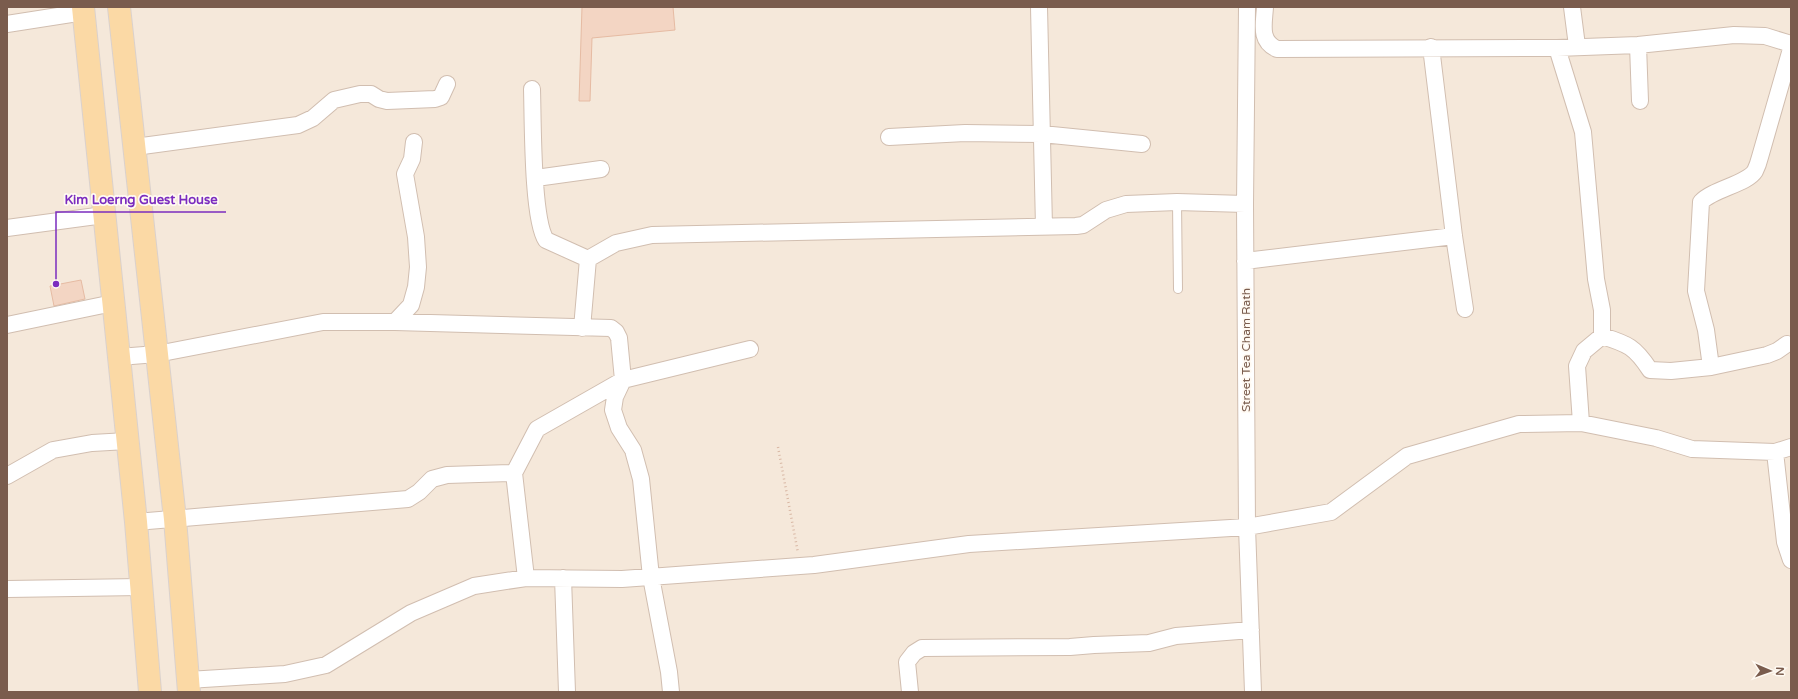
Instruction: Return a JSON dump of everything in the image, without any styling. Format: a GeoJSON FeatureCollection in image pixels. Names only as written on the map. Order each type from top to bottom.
{"type":"FeatureCollection","features":[{"type":"Feature","properties":{"kind":"main road"},"geometry":{"type":"LineString","coordinates":[[119,7],[175,519],[188,686]]}},
{"type":"Feature","properties":{"kind":"main road"},"geometry":{"type":"LineString","coordinates":[[84,10],[136,522],[150,692]]}},
{"type":"Feature","properties":{"kind":"street"},"geometry":{"type":"LineString","coordinates":[[1039,7],[1044,228]]}},
{"type":"Feature","properties":{"kind":"street","name":"Street Tea Cham Rath"},"geometry":{"type":"LineString","coordinates":[[1247,7],[1245,204],[1247,526],[1253,692]]}},
{"type":"Feature","properties":{"kind":"street"},"geometry":{"type":"LineString","coordinates":[[1265,7],[1264,36],[1266,42],[1277,49],[1557,48],[1577,46],[1638,45],[1734,35],[1765,36],[1791,44]]}},
{"type":"Feature","properties":{"kind":"street"},"geometry":{"type":"LineString","coordinates":[[1572,7],[1577,46]]}},
{"type":"Feature","properties":{"kind":"street"},"geometry":{"type":"LineString","coordinates":[[7,24],[84,10]]}},
{"type":"Feature","properties":{"kind":"street"},"geometry":{"type":"LineString","coordinates":[[1638,45],[1640,101]]}},
{"type":"Feature","properties":{"kind":"street"},"geometry":{"type":"LineString","coordinates":[[1431,48],[1454,236],[1465,310]]}},
{"type":"Feature","properties":{"kind":"street"},"geometry":{"type":"LineString","coordinates":[[1557,48],[1583,132],[1596,279],[1602,310],[1602,336]]}},
{"type":"Feature","properties":{"kind":"street"},"geometry":{"type":"LineString","coordinates":[[1711,366],[1706,330],[1696,292],[1701,202],[1706,196],[1749,178],[1754,172],[1760,157],[1791,49]]}},
{"type":"Feature","properties":{"kind":"street"},"geometry":{"type":"LineString","coordinates":[[135,147],[298,125],[313,118],[334,100],[360,94],[371,94],[379,99],[387,100],[435,99],[441,97],[447,84]]}},
{"type":"Feature","properties":{"kind":"street"},"geometry":{"type":"LineString","coordinates":[[532,89],[536,178],[542,234],[546,240],[588,259]]}},
{"type":"Feature","properties":{"kind":"street"},"geometry":{"type":"LineString","coordinates":[[889,137],[966,133],[1042,134],[1142,144]]}},
{"type":"Feature","properties":{"kind":"street"},"geometry":{"type":"LineString","coordinates":[[395,322],[411,305],[416,287],[418,267],[416,237],[405,174],[412,159],[414,142]]}},
{"type":"Feature","properties":{"kind":"street"},"geometry":{"type":"LineString","coordinates":[[536,178],[600,170]]}},
{"type":"Feature","properties":{"kind":"street"},"geometry":{"type":"LineString","coordinates":[[588,259],[616,243],[652,235],[1044,228],[1082,225],[1106,210],[1126,204],[1177,202],[1245,204]]}},
{"type":"Feature","properties":{"kind":"street"},"geometry":{"type":"LineString","coordinates":[[7,228],[104,215]]}},
{"type":"Feature","properties":{"kind":"street"},"geometry":{"type":"LineString","coordinates":[[1245,261],[1454,236]]}},
{"type":"Feature","properties":{"kind":"street"},"geometry":{"type":"LineString","coordinates":[[582,328],[588,259]]}},
{"type":"Feature","properties":{"kind":"street"},"geometry":{"type":"LineString","coordinates":[[7,325],[113,303]]}},
{"type":"Feature","properties":{"kind":"street"},"geometry":{"type":"LineString","coordinates":[[119,357],[156,354],[323,322],[395,322],[611,328],[616,332],[619,338],[623,380],[615,397],[613,410],[618,428],[633,450],[641,479],[651,577],[670,672],[671,692]]}},
{"type":"Feature","properties":{"kind":"street"},"geometry":{"type":"LineString","coordinates":[[1602,336],[1628,344],[1641,357],[1650,370],[1672,371],[1711,366],[1767,355],[1788,344]]}},
{"type":"Feature","properties":{"kind":"street"},"geometry":{"type":"LineString","coordinates":[[1581,423],[1578,366],[1584,351],[1602,336]]}},
{"type":"Feature","properties":{"kind":"street"},"geometry":{"type":"LineString","coordinates":[[526,578],[514,473],[537,429],[623,380],[750,349]]}},
{"type":"Feature","properties":{"kind":"street"},"geometry":{"type":"LineString","coordinates":[[188,686],[286,674],[326,665],[418,610],[474,586],[526,578],[622,579],[800,566],[969,544],[1247,526],[1331,512],[1407,456],[1519,424],[1581,423],[1656,438],[1692,449],[1774,452],[1791,447]]}},
{"type":"Feature","properties":{"kind":"street"},"geometry":{"type":"LineString","coordinates":[[7,476],[52,450],[127,441]]}},
{"type":"Feature","properties":{"kind":"street"},"geometry":{"type":"LineString","coordinates":[[1774,452],[1785,542],[1791,560]]}},
{"type":"Feature","properties":{"kind":"street"},"geometry":{"type":"LineString","coordinates":[[136,522],[408,499],[419,492],[432,479],[447,475],[514,473]]}},
{"type":"Feature","properties":{"kind":"street"},"geometry":{"type":"LineString","coordinates":[[563,578],[568,692]]}},
{"type":"Feature","properties":{"kind":"street"},"geometry":{"type":"LineString","coordinates":[[7,589],[141,587]]}},
{"type":"Feature","properties":{"kind":"street"},"geometry":{"type":"LineString","coordinates":[[910,692],[907,662],[914,653],[922,648],[1070,647],[1149,643],[1176,636],[1251,630]]}},
{"type":"Feature","properties":{"kind":"lane"},"geometry":{"type":"LineString","coordinates":[[1177,202],[1178,289]]}},
{"type":"Feature","properties":{"kind":"path"},"geometry":{"type":"LineString","coordinates":[[778,447],[800,566]]}},
{"type":"Feature","properties":{"kind":"shaded area"},"geometry":{"type":"Polygon","coordinates":[[[7,7],[1791,7],[1791,692],[7,692],[7,7]]]}},
{"type":"Feature","properties":{"kind":"building"},"geometry":{"type":"Polygon","coordinates":[[[582,7],[673,7],[675,30],[592,38],[590,101],[579,101],[582,7]]]}},
{"type":"Feature","properties":{"kind":"building"},"geometry":{"type":"Polygon","coordinates":[[[81,280],[85,299],[54,306],[50,286],[81,280]]]}},
{"type":"Feature","properties":{"kind":"place","name":"Kim Loerng Guest House"},"geometry":{"type":"Point","coordinates":[56,284]}}]}
